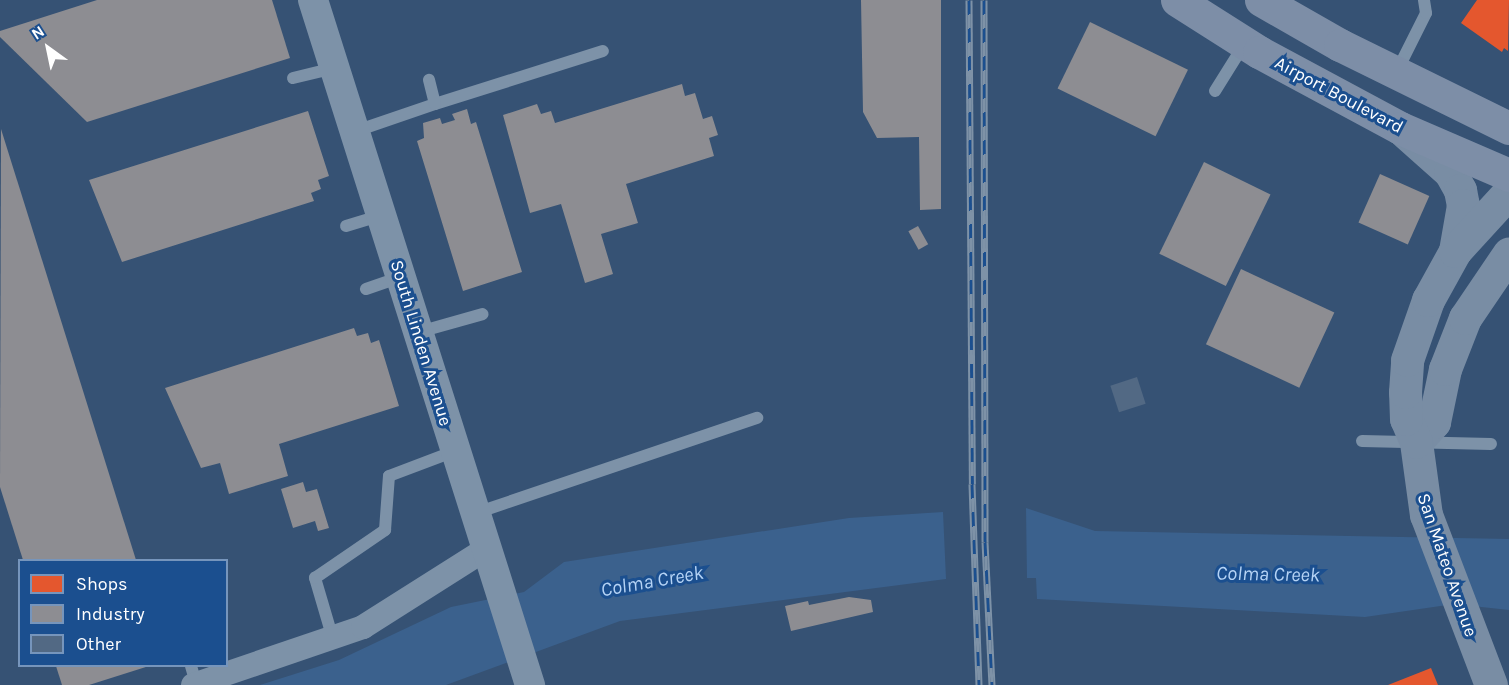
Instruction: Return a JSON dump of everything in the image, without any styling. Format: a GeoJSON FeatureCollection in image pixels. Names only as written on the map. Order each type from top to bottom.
{"type":"FeatureCollection","features":[{"type":"Feature","properties":{"kind":"main road","name":"Airport Boulevard"},"geometry":{"type":"LineString","coordinates":[[1177,0],[1245,43],[1400,128],[1509,175]]}},
{"type":"Feature","properties":{"kind":"main road"},"geometry":{"type":"LineString","coordinates":[[1261,0],[1396,74],[1509,128]]}},
{"type":"Feature","properties":{"kind":"main road"},"geometry":{"type":"LineString","coordinates":[[1396,74],[1472,99],[1509,102]]}},
{"type":"Feature","properties":{"kind":"main road"},"geometry":{"type":"LineString","coordinates":[[1400,128],[1450,172],[1460,190],[1463,205],[1455,251]]}},
{"type":"Feature","properties":{"kind":"main road","name":"San Mateo Avenue"},"geometry":{"type":"LineString","coordinates":[[1491,685],[1433,534],[1421,489],[1416,442],[1406,419],[1407,360],[1419,321],[1455,251],[1509,192]]}},
{"type":"Feature","properties":{"kind":"main road"},"geometry":{"type":"LineString","coordinates":[[1416,442],[1434,422],[1445,369],[1465,318],[1509,253]]}},
{"type":"Feature","properties":{"kind":"main road"},"geometry":{"type":"LineString","coordinates":[[1465,318],[1509,276]]}},
{"type":"Feature","properties":{"kind":"street","name":"South Linden Avenue"},"geometry":{"type":"LineString","coordinates":[[313,0],[528,679]]}},
{"type":"Feature","properties":{"kind":"street"},"geometry":{"type":"LineString","coordinates":[[193,678],[333,639],[363,627],[486,549]]}},
{"type":"Feature","properties":{"kind":"lane"},"geometry":{"type":"LineString","coordinates":[[1396,74],[1426,13],[1424,0]]}},
{"type":"Feature","properties":{"kind":"lane"},"geometry":{"type":"LineString","coordinates":[[1215,91],[1245,43]]}},
{"type":"Feature","properties":{"kind":"lane"},"geometry":{"type":"LineString","coordinates":[[354,132],[603,51]]}},
{"type":"Feature","properties":{"kind":"lane"},"geometry":{"type":"LineString","coordinates":[[293,78],[334,68]]}},
{"type":"Feature","properties":{"kind":"lane"},"geometry":{"type":"LineString","coordinates":[[429,80],[435,104]]}},
{"type":"Feature","properties":{"kind":"lane"},"geometry":{"type":"LineString","coordinates":[[346,226],[381,216]]}},
{"type":"Feature","properties":{"kind":"lane"},"geometry":{"type":"LineString","coordinates":[[366,289],[400,277]]}},
{"type":"Feature","properties":{"kind":"lane"},"geometry":{"type":"LineString","coordinates":[[418,332],[483,314]]}},
{"type":"Feature","properties":{"kind":"lane"},"geometry":{"type":"LineString","coordinates":[[475,514],[757,417]]}},
{"type":"Feature","properties":{"kind":"lane"},"geometry":{"type":"LineString","coordinates":[[1362,441],[1491,444]]}},
{"type":"Feature","properties":{"kind":"lane"},"geometry":{"type":"LineString","coordinates":[[333,639],[315,578],[385,530],[389,476],[455,451]]}},
{"type":"Feature","properties":{"kind":"water","name":"Colma Creek"},"geometry":{"type":"Polygon","coordinates":[[[1026,508],[1095,531],[1509,539],[1509,610],[1454,604],[1365,617],[1037,599],[1036,578],[1027,578],[1026,508]]]}},
{"type":"Feature","properties":{"kind":"water","name":"Colma Creek"},"geometry":{"type":"Polygon","coordinates":[[[943,512],[946,579],[620,621],[446,685],[260,685],[339,660],[451,607],[524,592],[564,562],[849,518],[943,512]]]}},
{"type":"Feature","properties":{"kind":"building: Shops"},"geometry":{"type":"Polygon","coordinates":[[[1477,0],[1509,0],[1508,51],[1504,48],[1502,52],[1461,23],[1477,0]]]}},
{"type":"Feature","properties":{"kind":"building: Shops"},"geometry":{"type":"Polygon","coordinates":[[[1431,668],[1438,685],[1388,685],[1431,668]]]}},
{"type":"Feature","properties":{"kind":"building: Industry"},"geometry":{"type":"Polygon","coordinates":[[[97,0],[272,0],[290,58],[87,122],[0,37],[0,31],[97,0]]]}},
{"type":"Feature","properties":{"kind":"building: Industry"},"geometry":{"type":"Polygon","coordinates":[[[861,0],[941,0],[941,209],[920,210],[919,137],[877,138],[863,112],[861,0]]]}},
{"type":"Feature","properties":{"kind":"building: Industry"},"geometry":{"type":"Polygon","coordinates":[[[1090,22],[1188,70],[1156,136],[1058,89],[1090,22]]]}},
{"type":"Feature","properties":{"kind":"building: Industry"},"geometry":{"type":"Polygon","coordinates":[[[682,84],[685,96],[695,93],[703,119],[712,116],[718,135],[709,138],[714,156],[626,184],[638,223],[601,234],[613,274],[585,283],[561,204],[530,213],[503,115],[537,104],[541,114],[551,111],[555,123],[682,84]]]}},
{"type":"Feature","properties":{"kind":"building: Industry"},"geometry":{"type":"Polygon","coordinates":[[[467,109],[471,124],[476,122],[522,272],[463,291],[417,141],[424,138],[423,123],[440,118],[442,124],[455,120],[452,114],[467,109]]]}},
{"type":"Feature","properties":{"kind":"building: Industry"},"geometry":{"type":"Polygon","coordinates":[[[308,111],[329,176],[318,180],[321,189],[311,193],[314,201],[122,262],[89,180],[308,111]]]}},
{"type":"Feature","properties":{"kind":"building: Industry"},"geometry":{"type":"Polygon","coordinates":[[[1,129],[136,559],[23,559],[0,487],[1,129]]]}},
{"type":"Feature","properties":{"kind":"building: Industry"},"geometry":{"type":"Polygon","coordinates":[[[1204,162],[1271,194],[1226,286],[1159,254],[1204,162]]]}},
{"type":"Feature","properties":{"kind":"building: Industry"},"geometry":{"type":"Polygon","coordinates":[[[1380,174],[1429,196],[1408,244],[1358,222],[1380,174]]]}},
{"type":"Feature","properties":{"kind":"building: Industry"},"geometry":{"type":"Polygon","coordinates":[[[918,226],[928,244],[919,250],[908,231],[918,226]]]}},
{"type":"Feature","properties":{"kind":"building: Industry"},"geometry":{"type":"Polygon","coordinates":[[[1241,269],[1334,313],[1299,388],[1206,344],[1241,269]]]}},
{"type":"Feature","properties":{"kind":"building: Industry"},"geometry":{"type":"Polygon","coordinates":[[[354,328],[357,336],[368,333],[371,343],[379,340],[399,406],[279,444],[288,476],[229,494],[220,463],[201,468],[165,388],[354,328]]]}},
{"type":"Feature","properties":{"kind":"building: Industry"},"geometry":{"type":"Polygon","coordinates":[[[303,482],[306,492],[317,489],[329,528],[318,531],[315,521],[293,528],[281,489],[303,482]]]}},
{"type":"Feature","properties":{"kind":"building: Industry"},"geometry":{"type":"Polygon","coordinates":[[[849,597],[871,600],[873,612],[791,631],[785,606],[808,601],[809,605],[849,597]]]}},
{"type":"Feature","properties":{"kind":"building: Industry"},"geometry":{"type":"Polygon","coordinates":[[[56,667],[146,667],[89,685],[62,685],[56,667]]]}},
{"type":"Feature","properties":{"kind":"building: Other"},"geometry":{"type":"Polygon","coordinates":[[[1137,377],[1146,404],[1119,412],[1110,386],[1137,377]]]}},
{"type":"Feature","properties":{"kind":"railway"},"geometry":{"type":"LineString","coordinates":[[969,0],[972,484],[979,685]]}},
{"type":"Feature","properties":{"kind":"railway"},"geometry":{"type":"LineString","coordinates":[[984,0],[985,542],[992,685]]}}]}
